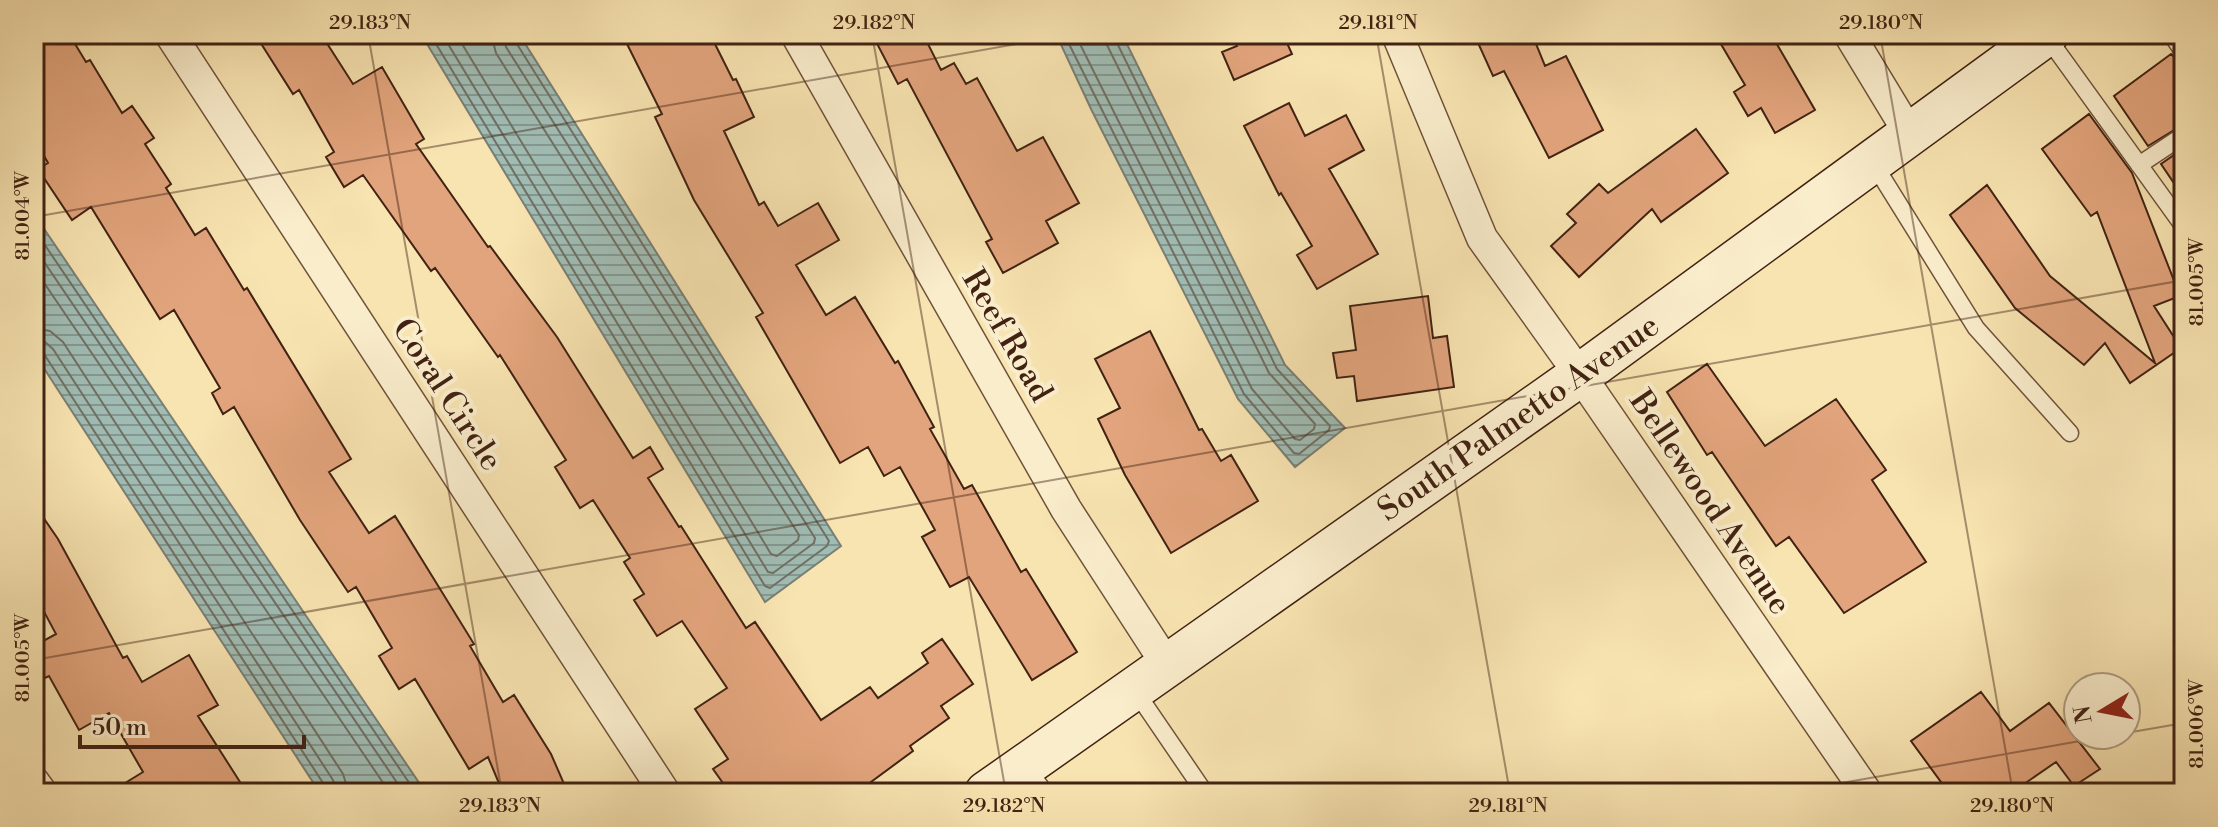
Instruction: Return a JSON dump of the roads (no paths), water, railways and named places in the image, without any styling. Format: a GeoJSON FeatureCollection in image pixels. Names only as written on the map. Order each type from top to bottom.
{"type":"FeatureCollection","features":[{"type":"Feature","properties":{"kind":"street","name":"Coral Circle"},"geometry":{"type":"LineString","coordinates":[[170,34],[665,793]]}},
{"type":"Feature","properties":{"kind":"street","name":"Reef Road"},"geometry":{"type":"LineString","coordinates":[[796,34],[1066,509],[1150,677]]}},
{"type":"Feature","properties":{"kind":"street","name":"Bellewood Avenue"},"geometry":{"type":"LineString","coordinates":[[1397,34],[1482,238],[1580,375],[1867,793]]}},
{"type":"Feature","properties":{"kind":"street"},"geometry":{"type":"LineString","coordinates":[[1849,34],[1909,133]]}},
{"type":"Feature","properties":{"kind":"street","name":"South Palmetto Avenue"},"geometry":{"type":"LineString","coordinates":[[986,793],[1035,779],[1150,677],[1580,375],[2046,34]]}},
{"type":"Feature","properties":{"kind":"street"},"geometry":{"type":"LineString","coordinates":[[34,782],[42,793]]}},
{"type":"Feature","properties":{"kind":"lane"},"geometry":{"type":"LineString","coordinates":[[2046,34],[2184,227]]}},
{"type":"Feature","properties":{"kind":"lane"},"geometry":{"type":"LineString","coordinates":[[2171,34],[2184,53]]}},
{"type":"Feature","properties":{"kind":"lane"},"geometry":{"type":"LineString","coordinates":[[2139,165],[2184,135]]}},
{"type":"Feature","properties":{"kind":"lane"},"geometry":{"type":"LineString","coordinates":[[1872,160],[1976,328],[2070,433]]}},
{"type":"Feature","properties":{"kind":"lane"},"geometry":{"type":"LineString","coordinates":[[1150,677],[1205,793]]}},
{"type":"Feature","properties":{"kind":"water"},"geometry":{"type":"Polygon","coordinates":[[[421,34],[519,34],[841,546],[765,602],[421,34]]]}},
{"type":"Feature","properties":{"kind":"water"},"geometry":{"type":"Polygon","coordinates":[[[1056,34],[1122,34],[1285,365],[1345,428],[1295,467],[1238,399],[1056,34]]]}},
{"type":"Feature","properties":{"kind":"water"},"geometry":{"type":"Polygon","coordinates":[[[34,214],[426,793],[320,793],[34,353],[34,214]]]}}]}
